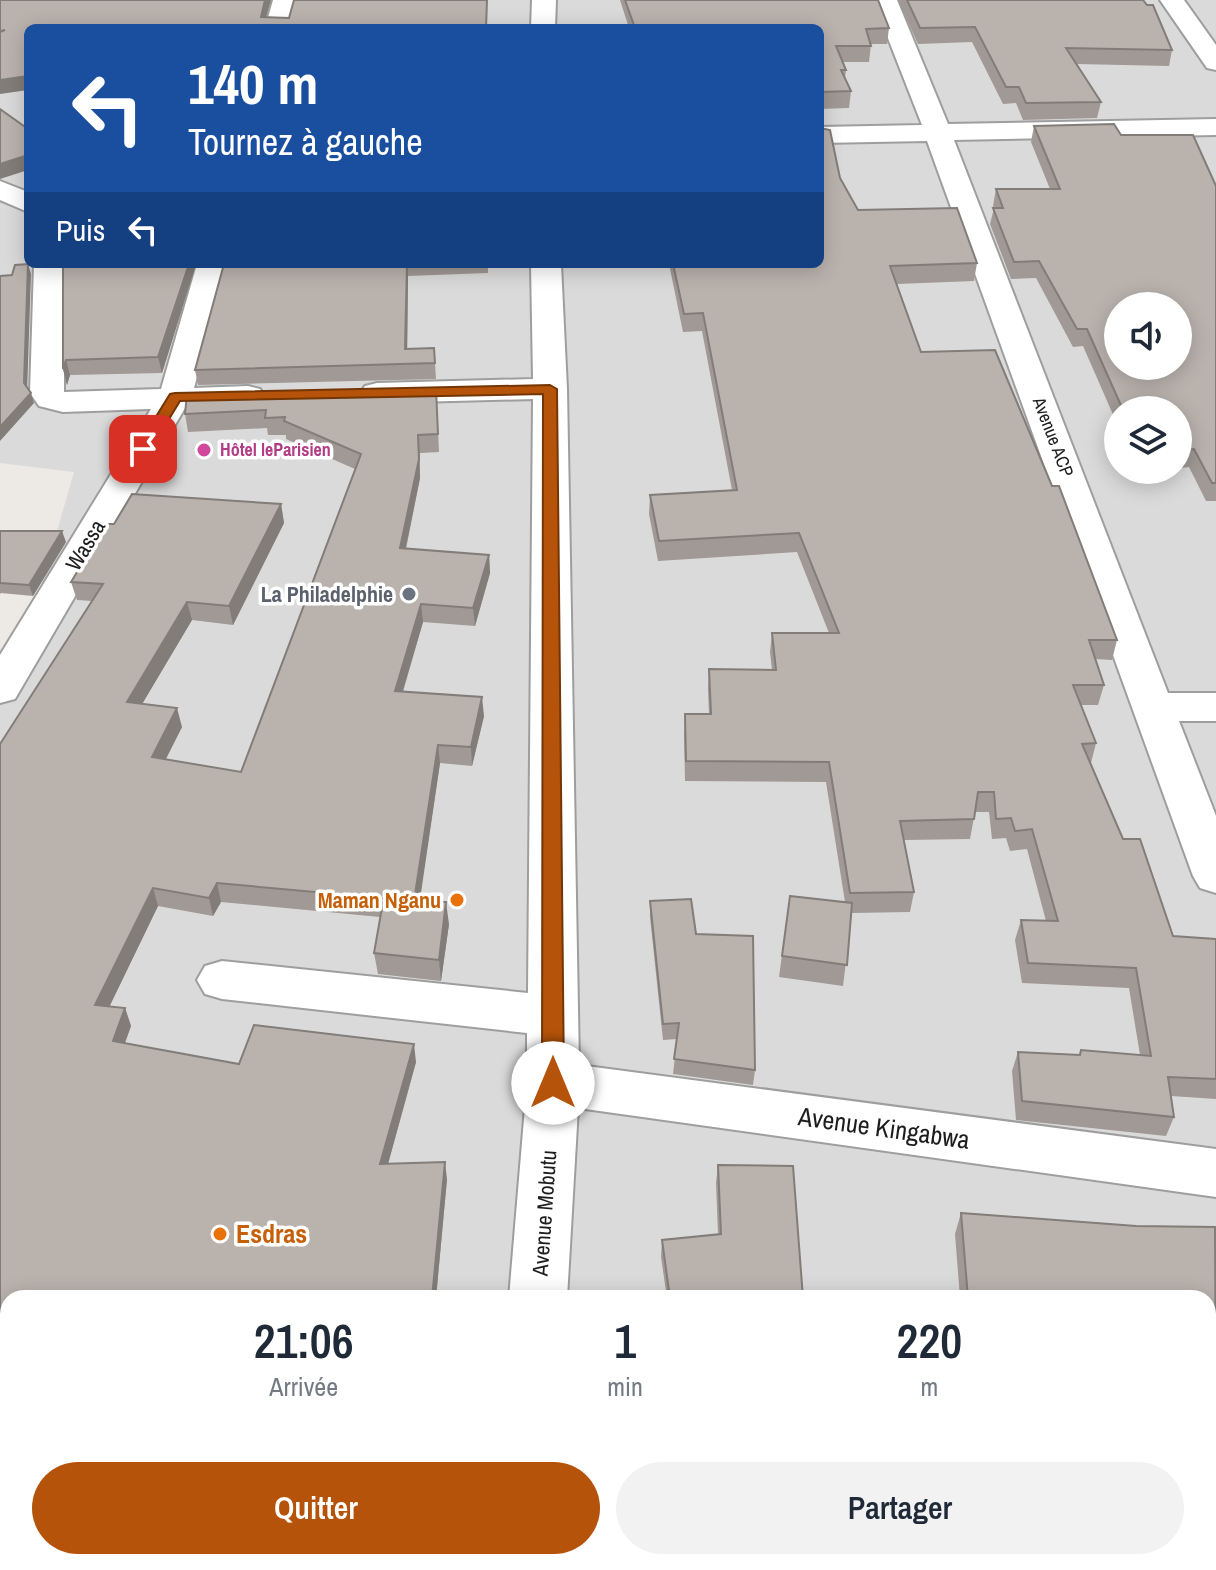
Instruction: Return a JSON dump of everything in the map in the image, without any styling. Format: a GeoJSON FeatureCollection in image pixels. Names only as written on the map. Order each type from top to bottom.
{"type":"FeatureCollection","features":[{"type":"Feature","properties":{"kind":"street"},"geometry":{"type":"LineString","coordinates":[[278,24],[285,0]]}},
{"type":"Feature","properties":{"kind":"street"},"geometry":{"type":"LineString","coordinates":[[543,24],[544,0]]}},
{"type":"Feature","properties":{"kind":"street","name":"Avenue ACP"},"geometry":{"type":"LineString","coordinates":[[885,0],[1155,707],[1216,876]]}},
{"type":"Feature","properties":{"kind":"street"},"geometry":{"type":"LineString","coordinates":[[1172,0],[1216,63]]}},
{"type":"Feature","properties":{"kind":"street"},"geometry":{"type":"LineString","coordinates":[[824,135],[1216,127]]}},
{"type":"Feature","properties":{"kind":"street"},"geometry":{"type":"LineString","coordinates":[[0,189],[24,201]]}},
{"type":"Feature","properties":{"kind":"street"},"geometry":{"type":"LineString","coordinates":[[49,268],[47,393],[51,399],[63,402],[284,395]]}},
{"type":"Feature","properties":{"kind":"street","name":"Wassa"},"geometry":{"type":"LineString","coordinates":[[0,689],[175,397],[211,268]]}},
{"type":"Feature","properties":{"kind":"street","name":"Avenue Mobutu"},"geometry":{"type":"LineString","coordinates":[[539,1290],[553,1083],[550,389],[546,268]]}},
{"type":"Feature","properties":{"kind":"street"},"geometry":{"type":"LineString","coordinates":[[347,394],[550,389]]}},
{"type":"Feature","properties":{"kind":"street"},"geometry":{"type":"LineString","coordinates":[[1155,707],[1216,707]]}},
{"type":"Feature","properties":{"kind":"street"},"geometry":{"type":"LineString","coordinates":[[222,980],[553,1016]]}},
{"type":"Feature","properties":{"kind":"street","name":"Avenue Kingabwa"},"geometry":{"type":"LineString","coordinates":[[553,1083],[1216,1173]]}},
{"type":"Feature","properties":{"kind":"shaded area"},"geometry":{"type":"Polygon","coordinates":[[[0,0],[1216,0],[1216,1290],[0,1290],[0,699],[18,667],[74,472],[0,463],[0,0]]]}},
{"type":"Feature","properties":{"kind":"building"},"geometry":{"type":"Polygon","coordinates":[[[0,0],[265,0],[261,17],[289,18],[294,0],[487,0],[486,24],[24,24],[24,77],[0,80],[0,32],[5,30],[0,31],[0,0]]]}},
{"type":"Feature","properties":{"kind":"building"},"geometry":{"type":"Polygon","coordinates":[[[625,0],[878,0],[889,28],[866,29],[871,46],[836,46],[846,70],[841,70],[851,91],[824,92],[824,24],[634,24],[625,0]]]}},
{"type":"Feature","properties":{"kind":"building"},"geometry":{"type":"Polygon","coordinates":[[[907,0],[1143,0],[1147,5],[1153,5],[1172,50],[1066,48],[1101,102],[1026,103],[1019,87],[1006,87],[975,27],[920,28],[907,0]]]}},
{"type":"Feature","properties":{"kind":"building"},"geometry":{"type":"Polygon","coordinates":[[[0,109],[24,126],[24,156],[0,164],[0,109]]]}},
{"type":"Feature","properties":{"kind":"building"},"geometry":{"type":"Polygon","coordinates":[[[1114,124],[1121,135],[1193,135],[1216,186],[1216,483],[1212,483],[1192,449],[1192,396],[1117,396],[1110,380],[1192,380],[1192,292],[1104,292],[1104,367],[1087,329],[1077,329],[1039,261],[1014,262],[993,208],[1003,208],[996,189],[1060,189],[1034,126],[1114,124]]]}},
{"type":"Feature","properties":{"kind":"building"},"geometry":{"type":"Polygon","coordinates":[[[824,129],[830,130],[840,178],[858,210],[957,208],[977,263],[890,266],[921,352],[995,350],[1052,486],[1059,486],[1117,640],[1089,640],[1104,685],[1073,685],[1096,743],[1082,744],[1123,839],[1140,839],[1173,936],[1216,939],[1216,1079],[1168,1077],[1174,1117],[1022,1101],[1018,1052],[1080,1055],[1081,1050],[1151,1056],[1136,968],[1028,963],[1021,920],[1058,921],[1032,829],[1015,831],[1011,818],[996,819],[994,792],[978,792],[974,819],[900,821],[914,892],[850,893],[829,762],[686,761],[685,714],[711,714],[709,669],[776,670],[772,633],[839,633],[799,533],[659,541],[650,495],[737,490],[703,313],[684,314],[674,268],[824,268],[824,129]]]}},
{"type":"Feature","properties":{"kind":"building"},"geometry":{"type":"Polygon","coordinates":[[[24,264],[24,268],[28,268],[24,383],[31,393],[0,427],[0,276],[12,275],[15,265],[24,264]]]}},
{"type":"Feature","properties":{"kind":"building"},"geometry":{"type":"Polygon","coordinates":[[[63,268],[188,268],[158,357],[66,360],[63,369],[63,268]]]}},
{"type":"Feature","properties":{"kind":"building"},"geometry":{"type":"Polygon","coordinates":[[[223,268],[407,268],[405,349],[434,348],[435,363],[195,370],[223,268]]]}},
{"type":"Feature","properties":{"kind":"building"},"geometry":{"type":"Polygon","coordinates":[[[436,388],[438,434],[418,435],[419,459],[400,548],[489,555],[473,608],[421,604],[395,691],[482,697],[471,747],[438,745],[414,901],[217,883],[209,898],[153,888],[95,1005],[125,1008],[113,1041],[239,1064],[254,1025],[414,1044],[380,1164],[445,1162],[433,1290],[0,1290],[0,744],[103,584],[71,582],[106,524],[114,524],[132,494],[281,504],[229,606],[187,602],[127,702],[177,708],[152,757],[241,772],[361,454],[284,421],[285,417],[265,418],[266,410],[185,414],[187,394],[436,388]]]}},
{"type":"Feature","properties":{"kind":"building"},"geometry":{"type":"Polygon","coordinates":[[[0,531],[62,531],[29,585],[0,583],[0,531]]]}},
{"type":"Feature","properties":{"kind":"building"},"geometry":{"type":"Polygon","coordinates":[[[790,896],[852,903],[847,965],[782,956],[790,896]]]}},
{"type":"Feature","properties":{"kind":"building"},"geometry":{"type":"Polygon","coordinates":[[[691,899],[696,934],[753,936],[755,1070],[674,1059],[679,1023],[663,1024],[650,901],[691,899]]]}},
{"type":"Feature","properties":{"kind":"building"},"geometry":{"type":"Polygon","coordinates":[[[383,902],[446,902],[439,960],[374,953],[383,902]]]}},
{"type":"Feature","properties":{"kind":"building"},"geometry":{"type":"Polygon","coordinates":[[[718,1165],[793,1166],[802,1290],[669,1290],[662,1240],[721,1234],[718,1165]]]}},
{"type":"Feature","properties":{"kind":"building"},"geometry":{"type":"Polygon","coordinates":[[[961,1213],[1136,1226],[1215,1227],[1215,1290],[967,1290],[961,1213]]]}},
{"type":"Feature","properties":{"kind":"place","name":"Hôtel leParisien"},"geometry":{"type":"Point","coordinates":[204,450]}},
{"type":"Feature","properties":{"kind":"place","name":"La Philadelphie"},"geometry":{"type":"Point","coordinates":[409,594]}},
{"type":"Feature","properties":{"kind":"place","name":"Maman Nganu"},"geometry":{"type":"Point","coordinates":[457,900]}},
{"type":"Feature","properties":{"kind":"place","name":"Esdras"},"geometry":{"type":"Point","coordinates":[220,1234]}},
{"type":"Feature","properties":{"kind":"route"},"geometry":{"type":"LineString","coordinates":[[143,449],[175,397],[550,389],[553,1083]]}}]}
